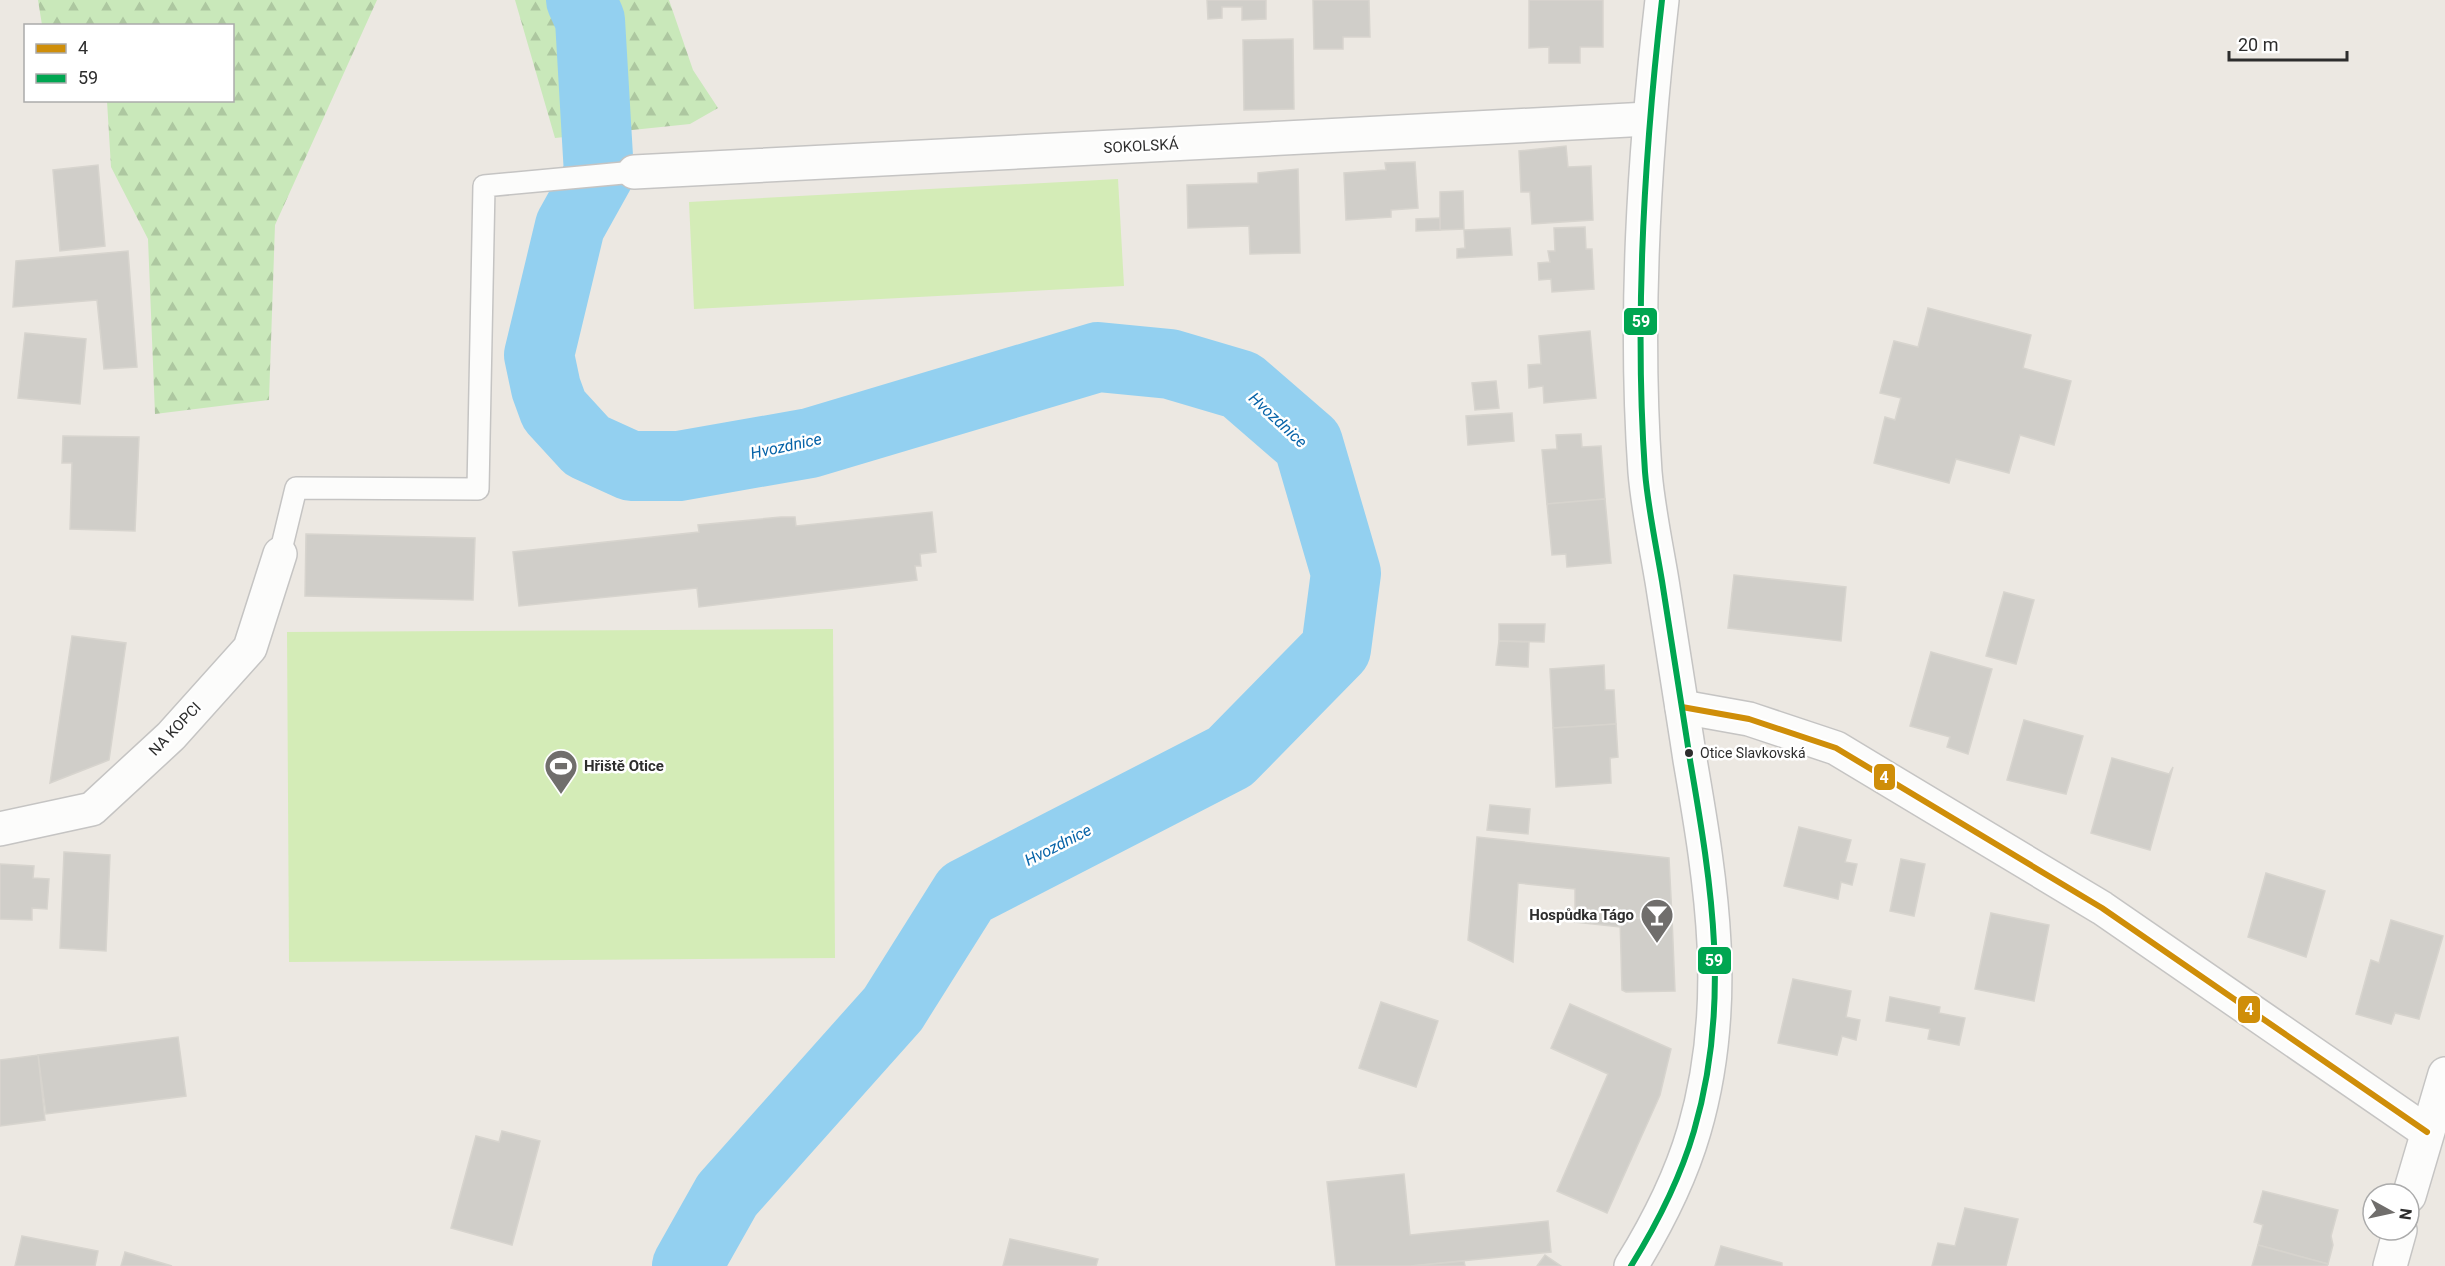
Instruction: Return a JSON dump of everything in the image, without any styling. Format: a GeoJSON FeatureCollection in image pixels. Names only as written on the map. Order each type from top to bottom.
{"type":"FeatureCollection","features":[{"type":"Feature","properties":{"kind":"street"},"geometry":{"type":"LineString","coordinates":[[1631,1266],[1660,1217],[1694,1132],[1704,1088],[1717,974],[1715,930],[1703,835],[1646,474],[1641,305],[1648,119],[1662,0]]}},
{"type":"Feature","properties":{"kind":"street","name":"SOKOLSKÁ"},"geometry":{"type":"LineString","coordinates":[[634,172],[1648,119]]}},
{"type":"Feature","properties":{"kind":"street","name":"NA KOPCI"},"geometry":{"type":"LineString","coordinates":[[0,829],[92,809],[171,736],[250,648],[280,554]]}},
{"type":"Feature","properties":{"kind":"street"},"geometry":{"type":"LineString","coordinates":[[1682,707],[1749,719],[1836,748],[2102,908],[2427,1132]]}},
{"type":"Feature","properties":{"kind":"street"},"geometry":{"type":"LineString","coordinates":[[2413,1182],[2445,1074]]}},
{"type":"Feature","properties":{"kind":"street"},"geometry":{"type":"LineString","coordinates":[[2390,1266],[2397,1242]]}},
{"type":"Feature","properties":{"kind":"lane"},"geometry":{"type":"LineString","coordinates":[[280,554],[296,488],[478,489],[484,186],[634,172]]}},
{"type":"Feature","properties":{"kind":"green space"},"geometry":{"type":"Polygon","coordinates":[[[38,0],[377,0],[275,225],[269,400],[155,414],[148,239],[111,167],[107,102],[234,102],[234,24],[42,24],[38,0]]]}},
{"type":"Feature","properties":{"kind":"green space"},"geometry":{"type":"Polygon","coordinates":[[[515,0],[669,0],[693,70],[718,108],[690,124],[555,138],[515,0]]]}},
{"type":"Feature","properties":{"kind":"green space"},"geometry":{"type":"Polygon","coordinates":[[[1118,179],[1124,286],[694,309],[689,202],[1118,179]]]}},
{"type":"Feature","properties":{"kind":"green space","name":"Hřiště Otice"},"geometry":{"type":"Polygon","coordinates":[[[833,629],[835,958],[289,962],[287,632],[833,629]]]}},
{"type":"Feature","properties":{"kind":"building"},"geometry":{"type":"Polygon","coordinates":[[[1207,0],[1266,0],[1266,19],[1242,20],[1242,7],[1222,7],[1222,18],[1208,19],[1207,0]]]}},
{"type":"Feature","properties":{"kind":"building"},"geometry":{"type":"Polygon","coordinates":[[[1313,0],[1369,0],[1370,37],[1343,37],[1343,49],[1314,49],[1313,0]]]}},
{"type":"Feature","properties":{"kind":"building"},"geometry":{"type":"Polygon","coordinates":[[[1529,0],[1603,0],[1603,47],[1580,47],[1580,63],[1549,63],[1549,47],[1529,48],[1529,0]]]}},
{"type":"Feature","properties":{"kind":"building"},"geometry":{"type":"Polygon","coordinates":[[[1293,39],[1294,109],[1244,110],[1243,40],[1293,39]]]}},
{"type":"Feature","properties":{"kind":"building"},"geometry":{"type":"Polygon","coordinates":[[[1566,146],[1568,167],[1591,166],[1593,220],[1532,224],[1530,192],[1521,192],[1519,151],[1566,146]]]}},
{"type":"Feature","properties":{"kind":"building"},"geometry":{"type":"Polygon","coordinates":[[[1415,162],[1418,208],[1391,210],[1391,217],[1346,220],[1344,173],[1386,170],[1385,163],[1415,162]]]}},
{"type":"Feature","properties":{"kind":"building"},"geometry":{"type":"Polygon","coordinates":[[[98,165],[105,246],[60,251],[53,170],[98,165]]]}},
{"type":"Feature","properties":{"kind":"building"},"geometry":{"type":"Polygon","coordinates":[[[1298,169],[1300,253],[1250,254],[1249,226],[1188,228],[1187,185],[1258,183],[1258,173],[1298,169]]]}},
{"type":"Feature","properties":{"kind":"building"},"geometry":{"type":"Polygon","coordinates":[[[1463,191],[1464,229],[1440,230],[1440,192],[1463,191]]]}},
{"type":"Feature","properties":{"kind":"building"},"geometry":{"type":"Polygon","coordinates":[[[1440,218],[1440,230],[1416,231],[1416,219],[1440,218]]]}},
{"type":"Feature","properties":{"kind":"building"},"geometry":{"type":"Polygon","coordinates":[[[1585,227],[1586,249],[1592,249],[1594,289],[1552,292],[1551,279],[1539,280],[1538,263],[1550,262],[1548,251],[1555,251],[1554,228],[1585,227]]]}},
{"type":"Feature","properties":{"kind":"building"},"geometry":{"type":"Polygon","coordinates":[[[1510,228],[1512,255],[1457,258],[1457,249],[1465,248],[1464,230],[1510,228]]]}},
{"type":"Feature","properties":{"kind":"building"},"geometry":{"type":"Polygon","coordinates":[[[128,251],[137,367],[104,369],[97,300],[13,307],[16,261],[128,251]]]}},
{"type":"Feature","properties":{"kind":"building"},"geometry":{"type":"Polygon","coordinates":[[[1928,308],[2031,335],[2023,368],[2071,381],[2054,445],[2020,435],[2009,473],[1956,459],[1949,483],[1874,463],[1885,417],[1895,420],[1901,398],[1880,393],[1894,341],[1918,347],[1928,308]]]}},
{"type":"Feature","properties":{"kind":"building"},"geometry":{"type":"Polygon","coordinates":[[[1590,331],[1596,398],[1544,403],[1543,386],[1529,388],[1528,365],[1541,364],[1539,336],[1590,331]]]}},
{"type":"Feature","properties":{"kind":"building"},"geometry":{"type":"Polygon","coordinates":[[[25,333],[86,339],[80,404],[18,398],[25,333]]]}},
{"type":"Feature","properties":{"kind":"building"},"geometry":{"type":"Polygon","coordinates":[[[1496,381],[1499,408],[1475,410],[1472,383],[1496,381]]]}},
{"type":"Feature","properties":{"kind":"building"},"geometry":{"type":"Polygon","coordinates":[[[1512,413],[1514,441],[1468,445],[1466,416],[1512,413]]]}},
{"type":"Feature","properties":{"kind":"building"},"geometry":{"type":"Polygon","coordinates":[[[1581,434],[1582,447],[1601,446],[1605,499],[1547,504],[1542,450],[1557,449],[1556,435],[1581,434]]]}},
{"type":"Feature","properties":{"kind":"building"},"geometry":{"type":"Polygon","coordinates":[[[63,436],[139,437],[135,531],[70,529],[72,463],[62,463],[63,436]]]}},
{"type":"Feature","properties":{"kind":"building"},"geometry":{"type":"Polygon","coordinates":[[[1605,499],[1611,563],[1567,567],[1566,554],[1552,555],[1547,504],[1605,499]]]}},
{"type":"Feature","properties":{"kind":"building"},"geometry":{"type":"Polygon","coordinates":[[[932,512],[936,552],[920,554],[921,566],[915,566],[917,580],[699,607],[697,588],[519,606],[513,552],[699,532],[698,525],[781,517],[795,517],[796,526],[932,512]]]}},
{"type":"Feature","properties":{"kind":"building"},"geometry":{"type":"Polygon","coordinates":[[[306,534],[475,538],[473,600],[305,596],[306,534]]]}},
{"type":"Feature","properties":{"kind":"building"},"geometry":{"type":"Polygon","coordinates":[[[1734,575],[1846,587],[1841,641],[1728,628],[1734,575]]]}},
{"type":"Feature","properties":{"kind":"building"},"geometry":{"type":"Polygon","coordinates":[[[2004,592],[2034,600],[2016,664],[1986,656],[2004,592]]]}},
{"type":"Feature","properties":{"kind":"building"},"geometry":{"type":"Polygon","coordinates":[[[1499,624],[1545,624],[1544,642],[1499,641],[1499,624]]]}},
{"type":"Feature","properties":{"kind":"building"},"geometry":{"type":"Polygon","coordinates":[[[72,636],[126,643],[109,760],[50,783],[72,636]]]}},
{"type":"Feature","properties":{"kind":"building"},"geometry":{"type":"Polygon","coordinates":[[[1499,641],[1529,642],[1528,667],[1496,665],[1499,641]]]}},
{"type":"Feature","properties":{"kind":"building"},"geometry":{"type":"Polygon","coordinates":[[[1931,652],[1992,669],[1968,754],[1947,747],[1950,737],[1910,726],[1931,652]]]}},
{"type":"Feature","properties":{"kind":"building"},"geometry":{"type":"Polygon","coordinates":[[[1604,665],[1605,690],[1614,690],[1616,724],[1553,728],[1550,669],[1604,665]]]}},
{"type":"Feature","properties":{"kind":"building"},"geometry":{"type":"Polygon","coordinates":[[[2024,720],[2083,736],[2066,794],[2007,780],[2024,720]]]}},
{"type":"Feature","properties":{"kind":"building"},"geometry":{"type":"Polygon","coordinates":[[[1616,724],[1618,757],[1610,758],[1611,783],[1556,787],[1553,728],[1616,724]]]}},
{"type":"Feature","properties":{"kind":"building"},"geometry":{"type":"Polygon","coordinates":[[[2112,758],[2169,774],[2173,767],[2150,850],[2091,833],[2112,758]]]}},
{"type":"Feature","properties":{"kind":"building"},"geometry":{"type":"Polygon","coordinates":[[[1490,805],[1530,809],[1528,834],[1487,830],[1490,805]]]}},
{"type":"Feature","properties":{"kind":"building"},"geometry":{"type":"Polygon","coordinates":[[[1799,827],[1851,840],[1845,862],[1857,864],[1852,885],[1841,882],[1838,899],[1784,886],[1799,827]]]}},
{"type":"Feature","properties":{"kind":"building"},"geometry":{"type":"Polygon","coordinates":[[[1477,837],[1669,858],[1672,917],[1620,919],[1620,927],[1575,922],[1575,889],[1518,883],[1513,962],[1468,940],[1477,837]]]}},
{"type":"Feature","properties":{"kind":"building"},"geometry":{"type":"Polygon","coordinates":[[[64,852],[110,855],[106,951],[60,948],[64,852]]]}},
{"type":"Feature","properties":{"kind":"building"},"geometry":{"type":"Polygon","coordinates":[[[1901,859],[1925,864],[1914,916],[1890,911],[1901,859]]]}},
{"type":"Feature","properties":{"kind":"building"},"geometry":{"type":"Polygon","coordinates":[[[0,864],[34,866],[33,878],[49,879],[47,909],[32,908],[32,920],[0,919],[0,864]]]}},
{"type":"Feature","properties":{"kind":"building"},"geometry":{"type":"Polygon","coordinates":[[[2266,873],[2325,891],[2306,957],[2248,937],[2266,873]]]}},
{"type":"Feature","properties":{"kind":"building"},"geometry":{"type":"Polygon","coordinates":[[[1991,913],[2049,925],[2034,1001],[1975,989],[1991,913]]]}},
{"type":"Feature","properties":{"kind":"building"},"geometry":{"type":"Polygon","coordinates":[[[1672,917],[1675,991],[1626,992],[1622,990],[1620,919],[1672,917]]]}},
{"type":"Feature","properties":{"kind":"building"},"geometry":{"type":"Polygon","coordinates":[[[2391,920],[2443,936],[2419,1019],[2395,1013],[2391,1024],[2356,1014],[2371,960],[2379,963],[2391,920]]]}},
{"type":"Feature","properties":{"kind":"building"},"geometry":{"type":"Polygon","coordinates":[[[1793,979],[1851,991],[1846,1017],[1860,1020],[1856,1040],[1842,1036],[1837,1055],[1778,1043],[1793,979]]]}},
{"type":"Feature","properties":{"kind":"building"},"geometry":{"type":"Polygon","coordinates":[[[1890,997],[1940,1007],[1939,1013],[1965,1018],[1959,1045],[1928,1039],[1930,1029],[1886,1021],[1890,997]]]}},
{"type":"Feature","properties":{"kind":"building"},"geometry":{"type":"Polygon","coordinates":[[[1381,1002],[1438,1021],[1416,1087],[1359,1068],[1381,1002]]]}},
{"type":"Feature","properties":{"kind":"building"},"geometry":{"type":"Polygon","coordinates":[[[1570,1004],[1671,1049],[1660,1095],[1607,1213],[1557,1191],[1608,1074],[1551,1048],[1570,1004]]]}},
{"type":"Feature","properties":{"kind":"building"},"geometry":{"type":"Polygon","coordinates":[[[178,1037],[186,1096],[46,1114],[38,1055],[178,1037]]]}},
{"type":"Feature","properties":{"kind":"building"},"geometry":{"type":"Polygon","coordinates":[[[38,1055],[45,1120],[0,1126],[0,1060],[38,1055]]]}},
{"type":"Feature","properties":{"kind":"building"},"geometry":{"type":"Polygon","coordinates":[[[502,1131],[540,1141],[512,1245],[451,1228],[476,1136],[499,1142],[502,1131]]]}},
{"type":"Feature","properties":{"kind":"building"},"geometry":{"type":"Polygon","coordinates":[[[1404,1174],[1410,1235],[1548,1221],[1551,1252],[1411,1266],[1336,1266],[1327,1182],[1404,1174]]]}},
{"type":"Feature","properties":{"kind":"building"},"geometry":{"type":"Polygon","coordinates":[[[2263,1191],[2338,1210],[2331,1236],[2333,1245],[2328,1264],[2258,1245],[2263,1225],[2254,1222],[2263,1191]]]}},
{"type":"Feature","properties":{"kind":"building"},"geometry":{"type":"Polygon","coordinates":[[[1965,1208],[2018,1219],[2006,1266],[1932,1266],[1938,1243],[1955,1246],[1965,1208]]]}},
{"type":"Feature","properties":{"kind":"building"},"geometry":{"type":"Polygon","coordinates":[[[22,1236],[98,1251],[95,1266],[15,1266],[22,1236]]]}},
{"type":"Feature","properties":{"kind":"building"},"geometry":{"type":"Polygon","coordinates":[[[1010,1239],[1098,1259],[1096,1266],[1003,1266],[1010,1239]]]}},
{"type":"Feature","properties":{"kind":"building"},"geometry":{"type":"Polygon","coordinates":[[[2258,1245],[2328,1264],[2327,1266],[2252,1266],[2258,1245]]]}},
{"type":"Feature","properties":{"kind":"building"},"geometry":{"type":"Polygon","coordinates":[[[1721,1246],[1782,1263],[1782,1266],[1715,1266],[1721,1246]]]}},
{"type":"Feature","properties":{"kind":"building"},"geometry":{"type":"Polygon","coordinates":[[[125,1252],[172,1266],[121,1266],[125,1252]]]}},
{"type":"Feature","properties":{"kind":"building"},"geometry":{"type":"Polygon","coordinates":[[[1545,1255],[1561,1266],[1537,1266],[1545,1255]]]}},
{"type":"Feature","properties":{"kind":"building"},"geometry":{"type":"Polygon","coordinates":[[[1464,1261],[1465,1266],[1411,1266],[1464,1261]]]}},
{"type":"Feature","properties":{"kind":"waterway","name":"Hvozdnice"},"geometry":{"type":"LineString","coordinates":[[581,0],[590,20],[599,174],[570,226],[539,355],[546,388],[554,410],[587,446],[631,466],[679,466],[810,443],[1098,357],[1170,364],[1241,385],[1308,443],[1346,573],[1336,649],[1230,757],[966,893],[893,1009],[727,1195],[687,1266]]}},
{"type":"Feature","properties":{"kind":"transit line","name":"59"},"geometry":{"type":"LineString","coordinates":[[1631,1266],[1667,1201],[1694,1131],[1705,1084],[1712,1037],[1715,991],[1711,900],[1705,854],[1645,472],[1640,354],[1643,236],[1650,117],[1662,0]]}},
{"type":"Feature","properties":{"kind":"transit line","name":"4"},"geometry":{"type":"LineString","coordinates":[[1682,707],[1749,719],[1836,748],[2102,908],[2427,1132]]}},
{"type":"Feature","properties":{"kind":"place","name":"Otice Slavkovská"},"geometry":{"type":"Point","coordinates":[1689,753]}},
{"type":"Feature","properties":{"kind":"place","name":"Hřiště Otice"},"geometry":{"type":"Point","coordinates":[561,795]}},
{"type":"Feature","properties":{"kind":"place","name":"Hospůdka Tágo"},"geometry":{"type":"Point","coordinates":[1657,944]}}]}
